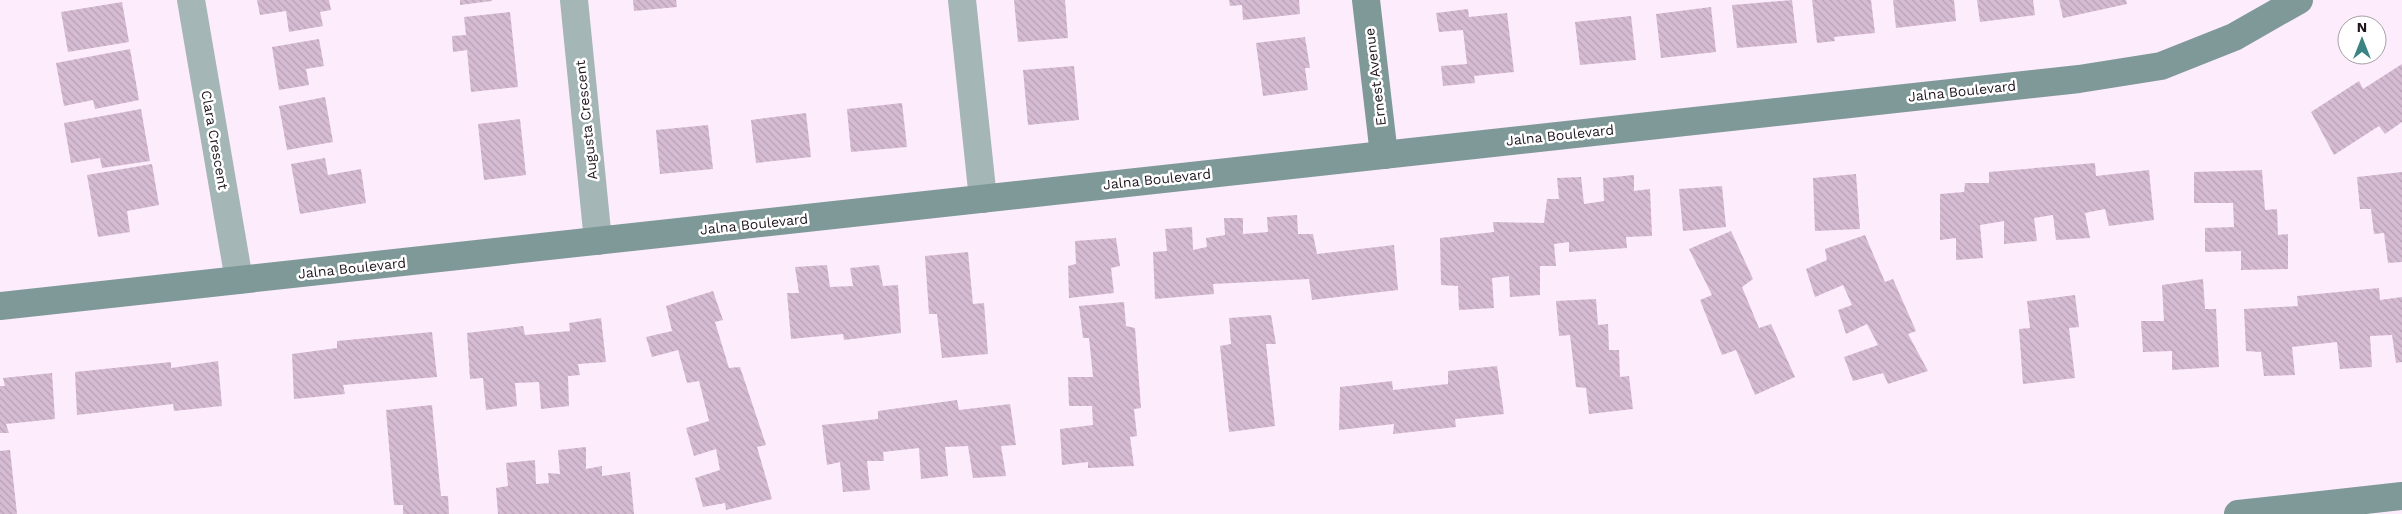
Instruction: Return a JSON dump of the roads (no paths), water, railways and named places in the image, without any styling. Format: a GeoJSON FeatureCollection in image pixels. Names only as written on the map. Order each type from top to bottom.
{"type":"FeatureCollection","features":[{"type":"Feature","properties":{"kind":"street","name":"Clara Crescent"},"geometry":{"type":"LineString","coordinates":[[191,0],[239,280]]}},
{"type":"Feature","properties":{"kind":"street","name":"Augusta Crescent"},"geometry":{"type":"LineString","coordinates":[[574,0],[598,241]]}},
{"type":"Feature","properties":{"kind":"street"},"geometry":{"type":"LineString","coordinates":[[962,0],[983,199]]}},
{"type":"Feature","properties":{"kind":"street","name":"Ernest Avenue"},"geometry":{"type":"LineString","coordinates":[[1366,0],[1384,155]]}},
{"type":"Feature","properties":{"kind":"street","name":"Jalna Boulevard"},"geometry":{"type":"LineString","coordinates":[[0,306],[2069,80],[2161,66],[2234,37],[2299,0]]}},
{"type":"Feature","properties":{"kind":"street"},"geometry":{"type":"LineString","coordinates":[[2238,514],[2402,496]]}}]}
